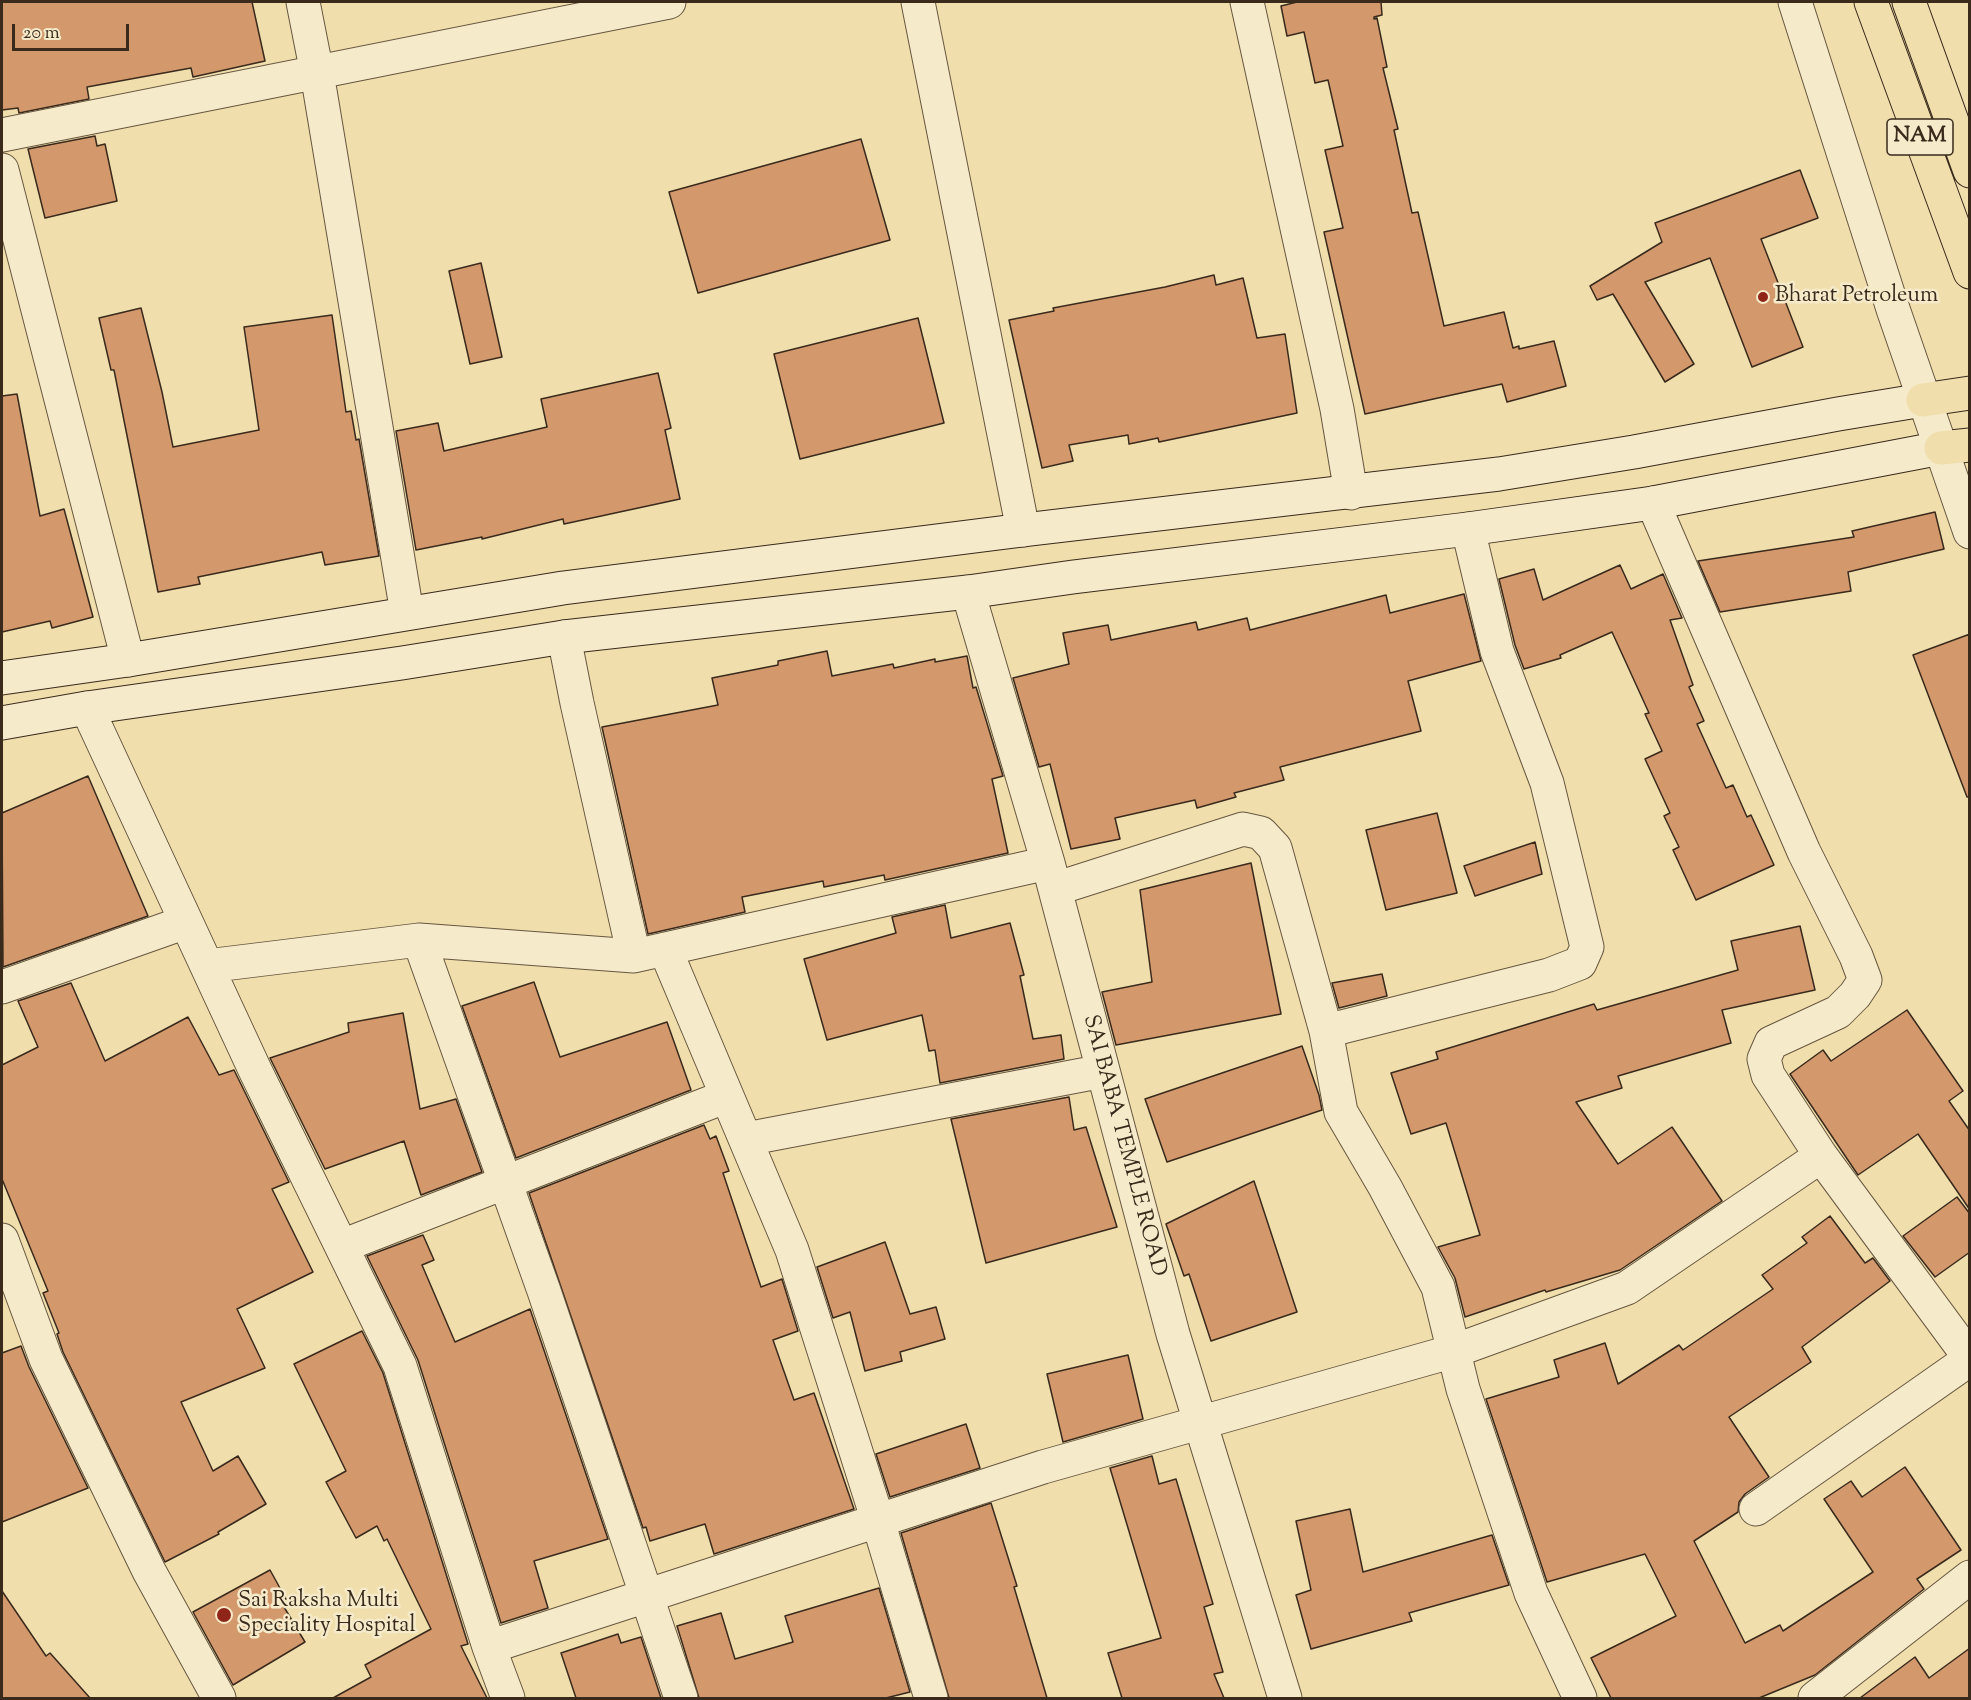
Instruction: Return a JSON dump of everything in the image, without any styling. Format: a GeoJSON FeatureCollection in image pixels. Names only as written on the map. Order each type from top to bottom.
{"type":"FeatureCollection","features":[{"type":"Feature","properties":{"kind":"highway","name":"NAM"},"geometry":{"type":"LineString","coordinates":[[1871,2],[1970,272]]}},
{"type":"Feature","properties":{"kind":"highway","name":"NAM"},"geometry":{"type":"LineString","coordinates":[[1909,2],[1970,171]]}},
{"type":"Feature","properties":{"kind":"highway"},"geometry":{"type":"LineString","coordinates":[[1923,400],[1970,393]]}},
{"type":"Feature","properties":{"kind":"street"},"geometry":{"type":"LineString","coordinates":[[303,2],[317,73],[407,613]]}},
{"type":"Feature","properties":{"kind":"street"},"geometry":{"type":"LineString","coordinates":[[2,135],[317,73],[595,9],[669,2]]}},
{"type":"Feature","properties":{"kind":"street"},"geometry":{"type":"LineString","coordinates":[[918,2],[1023,530]]}},
{"type":"Feature","properties":{"kind":"street"},"geometry":{"type":"LineString","coordinates":[[1247,2],[1337,410],[1351,493]]}},
{"type":"Feature","properties":{"kind":"street"},"geometry":{"type":"LineString","coordinates":[[1795,2],[1923,400],[1955,446],[1970,532]]}},
{"type":"Feature","properties":{"kind":"street"},"geometry":{"type":"LineString","coordinates":[[2,170],[128,660]]}},
{"type":"Feature","properties":{"kind":"street"},"geometry":{"type":"LineString","coordinates":[[2,678],[128,660],[563,588],[1023,530],[1351,493],[1555,465],[1923,400]]}},
{"type":"Feature","properties":{"kind":"street"},"geometry":{"type":"LineString","coordinates":[[2,723],[87,708],[402,663],[564,637],[968,592],[1073,577],[1468,530],[1653,503],[1955,446]]}},
{"type":"Feature","properties":{"kind":"street"},"geometry":{"type":"LineString","coordinates":[[1653,503],[1804,852],[1856,956],[1865,980],[1838,1012],[1771,1043],[1764,1059],[1768,1076],[1821,1156],[1970,1358],[1756,1509]]}},
{"type":"Feature","properties":{"kind":"street"},"geometry":{"type":"LineString","coordinates":[[1326,1031],[1549,975],[1580,963],[1587,947],[1547,783],[1497,651],[1468,530]]}},
{"type":"Feature","properties":{"kind":"street","name":"SAI BABA TEMPLE ROAD"},"geometry":{"type":"LineString","coordinates":[[968,592],[1052,876],[1173,1334],[1285,1698]]}},
{"type":"Feature","properties":{"kind":"street"},"geometry":{"type":"LineString","coordinates":[[564,637],[634,956]]}},
{"type":"Feature","properties":{"kind":"street"},"geometry":{"type":"LineString","coordinates":[[87,708],[255,1070],[400,1366],[489,1647],[508,1698]]}},
{"type":"Feature","properties":{"kind":"street"},"geometry":{"type":"LineString","coordinates":[[207,966],[419,940],[634,956],[1052,876],[1243,829],[1261,833],[1275,848],[1326,1031],[1341,1112],[1385,1187],[1438,1287],[1463,1389],[1531,1593],[1580,1698]]}},
{"type":"Feature","properties":{"kind":"street"},"geometry":{"type":"LineString","coordinates":[[2,987],[186,922]]}},
{"type":"Feature","properties":{"kind":"street"},"geometry":{"type":"LineString","coordinates":[[419,940],[544,1291],[681,1698]]}},
{"type":"Feature","properties":{"kind":"street"},"geometry":{"type":"LineString","coordinates":[[665,949],[792,1250],[878,1521],[931,1698]]}},
{"type":"Feature","properties":{"kind":"street"},"geometry":{"type":"LineString","coordinates":[[746,1139],[1103,1071]]}},
{"type":"Feature","properties":{"kind":"street"},"geometry":{"type":"LineString","coordinates":[[342,1246],[727,1096]]}},
{"type":"Feature","properties":{"kind":"street"},"geometry":{"type":"LineString","coordinates":[[489,1647],[1043,1467],[1454,1351],[1627,1288],[1821,1156]]}},
{"type":"Feature","properties":{"kind":"street"},"geometry":{"type":"LineString","coordinates":[[2,1240],[46,1359],[149,1571],[219,1698]]}},
{"type":"Feature","properties":{"kind":"street"},"geometry":{"type":"LineString","coordinates":[[1815,1698],[1970,1577]]}},
{"type":"Feature","properties":{"kind":"building"},"geometry":{"type":"Polygon","coordinates":[[[2,2],[252,2],[265,61],[193,77],[191,68],[87,87],[89,99],[19,113],[18,108],[2,110],[2,2]]]}},
{"type":"Feature","properties":{"kind":"building"},"geometry":{"type":"Polygon","coordinates":[[[1297,2],[1381,2],[1382,15],[1374,19],[1377,18],[1387,67],[1383,68],[1398,129],[1394,130],[1412,213],[1418,212],[1444,326],[1504,312],[1513,348],[1519,346],[1519,349],[1554,341],[1566,386],[1507,402],[1502,384],[1365,414],[1324,232],[1343,228],[1325,150],[1343,146],[1328,80],[1315,83],[1304,32],[1287,36],[1281,6],[1297,2]]]}},
{"type":"Feature","properties":{"kind":"building"},"geometry":{"type":"Polygon","coordinates":[[[95,136],[97,146],[105,144],[117,201],[45,218],[28,149],[95,136]]]}},
{"type":"Feature","properties":{"kind":"building"},"geometry":{"type":"Polygon","coordinates":[[[861,139],[890,240],[698,293],[669,192],[861,139]]]}},
{"type":"Feature","properties":{"kind":"building"},"geometry":{"type":"Polygon","coordinates":[[[1800,170],[1818,218],[1761,239],[1803,347],[1752,367],[1710,258],[1645,282],[1694,364],[1665,382],[1613,294],[1597,300],[1590,286],[1662,242],[1655,223],[1800,170]]]}},
{"type":"Feature","properties":{"kind":"building"},"geometry":{"type":"Polygon","coordinates":[[[481,263],[502,357],[470,364],[449,271],[481,263]]]}},
{"type":"Feature","properties":{"kind":"building"},"geometry":{"type":"Polygon","coordinates":[[[1214,275],[1216,285],[1243,278],[1257,338],[1285,334],[1297,413],[1159,442],[1158,438],[1129,444],[1128,435],[1069,445],[1073,461],[1042,468],[1009,320],[1054,311],[1053,308],[1165,287],[1214,275]]]}},
{"type":"Feature","properties":{"kind":"building"},"geometry":{"type":"Polygon","coordinates":[[[141,308],[173,447],[259,430],[244,327],[332,315],[346,412],[351,411],[356,440],[359,439],[379,556],[325,565],[322,552],[198,577],[200,584],[158,592],[114,370],[111,370],[99,318],[141,308]]]}},
{"type":"Feature","properties":{"kind":"building"},"geometry":{"type":"Polygon","coordinates":[[[918,318],[944,423],[800,459],[774,354],[918,318]]]}},
{"type":"Feature","properties":{"kind":"building"},"geometry":{"type":"Polygon","coordinates":[[[658,373],[671,428],[665,430],[680,499],[564,524],[563,519],[482,539],[482,537],[416,550],[396,431],[438,423],[444,451],[547,427],[541,399],[658,373]]]}},
{"type":"Feature","properties":{"kind":"building"},"geometry":{"type":"Polygon","coordinates":[[[17,394],[40,516],[64,509],[93,617],[52,628],[50,621],[2,632],[2,396],[17,394]]]}},
{"type":"Feature","properties":{"kind":"building"},"geometry":{"type":"Polygon","coordinates":[[[1935,512],[1944,549],[1848,572],[1851,591],[1720,612],[1698,561],[1854,537],[1852,531],[1935,512]]]}},
{"type":"Feature","properties":{"kind":"building"},"geometry":{"type":"Polygon","coordinates":[[[1620,565],[1631,589],[1663,574],[1682,618],[1670,620],[1693,685],[1689,687],[1704,721],[1697,724],[1726,788],[1733,785],[1747,817],[1751,815],[1774,865],[1696,900],[1673,850],[1679,847],[1664,816],[1670,813],[1645,759],[1662,751],[1645,714],[1649,713],[1612,632],[1560,655],[1561,658],[1524,669],[1515,645],[1499,579],[1534,569],[1543,600],[1620,565]]]}},
{"type":"Feature","properties":{"kind":"building"},"geometry":{"type":"Polygon","coordinates":[[[1464,594],[1481,661],[1408,681],[1421,731],[1280,767],[1284,780],[1234,793],[1236,797],[1197,808],[1195,800],[1115,818],[1120,839],[1071,849],[1050,764],[1039,767],[1013,678],[1069,664],[1063,633],[1108,625],[1111,640],[1196,622],[1198,630],[1247,618],[1250,630],[1386,595],[1390,613],[1464,594]]]}},
{"type":"Feature","properties":{"kind":"building"},"geometry":{"type":"Polygon","coordinates":[[[1970,634],[1970,797],[1967,797],[1913,655],[1970,634]]]}},
{"type":"Feature","properties":{"kind":"building"},"geometry":{"type":"Polygon","coordinates":[[[827,651],[832,676],[893,664],[894,668],[935,659],[935,662],[967,656],[973,688],[976,687],[1003,776],[992,779],[1008,853],[885,880],[884,875],[824,887],[823,881],[742,897],[745,912],[648,934],[602,727],[718,705],[712,678],[778,665],[778,661],[827,651]]]}},
{"type":"Feature","properties":{"kind":"building"},"geometry":{"type":"Polygon","coordinates":[[[88,776],[148,916],[3,967],[2,813],[88,776]]]}},
{"type":"Feature","properties":{"kind":"building"},"geometry":{"type":"Polygon","coordinates":[[[1437,813],[1457,893],[1386,910],[1366,830],[1437,813]]]}},
{"type":"Feature","properties":{"kind":"building"},"geometry":{"type":"Polygon","coordinates":[[[1535,842],[1542,874],[1475,896],[1464,866],[1535,842]]]}},
{"type":"Feature","properties":{"kind":"building"},"geometry":{"type":"Polygon","coordinates":[[[1251,863],[1281,1014],[1116,1045],[1102,992],[1152,982],[1140,890],[1251,863]]]}},
{"type":"Feature","properties":{"kind":"building"},"geometry":{"type":"Polygon","coordinates":[[[945,905],[951,938],[1010,923],[1024,975],[1020,976],[1033,1039],[1061,1035],[1064,1059],[940,1083],[935,1050],[929,1051],[922,1015],[827,1040],[804,959],[896,933],[892,917],[945,905]]]}},
{"type":"Feature","properties":{"kind":"building"},"geometry":{"type":"Polygon","coordinates":[[[1800,926],[1815,990],[1722,1010],[1731,1043],[1618,1076],[1622,1088],[1576,1102],[1618,1164],[1672,1127],[1722,1201],[1620,1270],[1546,1292],[1545,1290],[1465,1317],[1455,1278],[1438,1247],[1480,1235],[1446,1123],[1411,1134],[1391,1073],[1438,1059],[1436,1052],[1594,1004],[1597,1010],[1738,970],[1731,941],[1800,926]]]}},
{"type":"Feature","properties":{"kind":"building"},"geometry":{"type":"Polygon","coordinates":[[[1382,974],[1387,996],[1339,1008],[1332,983],[1382,974]]]}},
{"type":"Feature","properties":{"kind":"building"},"geometry":{"type":"Polygon","coordinates":[[[534,982],[560,1057],[667,1022],[691,1090],[516,1158],[462,1006],[534,982]]]}},
{"type":"Feature","properties":{"kind":"building"},"geometry":{"type":"Polygon","coordinates":[[[71,983],[105,1061],[188,1017],[219,1075],[234,1070],[289,1182],[272,1189],[313,1272],[237,1309],[265,1368],[181,1402],[213,1471],[238,1456],[266,1504],[218,1532],[219,1534],[165,1562],[63,1352],[57,1334],[59,1333],[43,1293],[48,1291],[2,1179],[2,1065],[38,1047],[18,1001],[71,983]]]}},
{"type":"Feature","properties":{"kind":"building"},"geometry":{"type":"Polygon","coordinates":[[[1907,1010],[1963,1091],[1949,1101],[1970,1131],[1970,1210],[1918,1134],[1858,1175],[1790,1074],[1823,1050],[1831,1061],[1907,1010]]]}},
{"type":"Feature","properties":{"kind":"building"},"geometry":{"type":"Polygon","coordinates":[[[403,1013],[420,1109],[456,1099],[482,1172],[421,1195],[404,1141],[325,1169],[270,1058],[349,1032],[348,1023],[403,1013]]]}},
{"type":"Feature","properties":{"kind":"building"},"geometry":{"type":"Polygon","coordinates":[[[1302,1046],[1322,1110],[1167,1162],[1145,1099],[1302,1046]]]}},
{"type":"Feature","properties":{"kind":"building"},"geometry":{"type":"Polygon","coordinates":[[[1069,1097],[1074,1130],[1086,1127],[1117,1227],[986,1263],[951,1119],[1069,1097]]]}},
{"type":"Feature","properties":{"kind":"building"},"geometry":{"type":"Polygon","coordinates":[[[704,1125],[710,1139],[716,1136],[729,1171],[723,1173],[761,1287],[782,1279],[798,1331],[773,1340],[794,1400],[814,1393],[854,1509],[714,1554],[705,1524],[650,1541],[646,1527],[643,1528],[529,1193],[704,1125]]]}},
{"type":"Feature","properties":{"kind":"building"},"geometry":{"type":"Polygon","coordinates":[[[1254,1181],[1297,1312],[1211,1341],[1189,1274],[1184,1276],[1166,1224],[1254,1181]]]}},
{"type":"Feature","properties":{"kind":"building"},"geometry":{"type":"Polygon","coordinates":[[[1957,1197],[1970,1214],[1970,1252],[1935,1277],[1903,1236],[1957,1197]]]}},
{"type":"Feature","properties":{"kind":"building"},"geometry":{"type":"Polygon","coordinates":[[[1830,1216],[1865,1263],[1873,1258],[1890,1281],[1802,1347],[1811,1362],[1729,1417],[1769,1477],[1745,1494],[1739,1502],[1738,1512],[1694,1541],[1745,1643],[1780,1625],[1783,1631],[1873,1572],[1824,1499],[1851,1481],[1862,1497],[1905,1467],[1961,1550],[1917,1579],[1924,1589],[1815,1675],[1759,1698],[1611,1698],[1591,1658],[1676,1616],[1645,1554],[1547,1582],[1486,1399],[1559,1377],[1554,1360],[1605,1343],[1618,1384],[1679,1345],[1683,1350],[1773,1289],[1762,1275],[1807,1243],[1802,1237],[1830,1216]]]}},
{"type":"Feature","properties":{"kind":"building"},"geometry":{"type":"Polygon","coordinates":[[[423,1235],[434,1260],[422,1265],[455,1342],[530,1309],[608,1539],[534,1561],[548,1608],[501,1623],[418,1360],[367,1256],[423,1235]]]}},
{"type":"Feature","properties":{"kind":"building"},"geometry":{"type":"Polygon","coordinates":[[[885,1242],[910,1314],[936,1307],[945,1339],[900,1352],[902,1361],[865,1371],[850,1312],[833,1318],[817,1267],[885,1242]]]}},
{"type":"Feature","properties":{"kind":"building"},"geometry":{"type":"Polygon","coordinates":[[[362,1331],[383,1373],[468,1644],[461,1646],[487,1698],[333,1698],[371,1677],[365,1665],[431,1629],[387,1539],[384,1541],[377,1526],[356,1538],[326,1482],[346,1471],[294,1364],[362,1331]]]}},
{"type":"Feature","properties":{"kind":"building"},"geometry":{"type":"Polygon","coordinates":[[[21,1346],[88,1488],[2,1522],[2,1353],[21,1346]]]}},
{"type":"Feature","properties":{"kind":"building"},"geometry":{"type":"Polygon","coordinates":[[[1128,1355],[1143,1419],[1063,1442],[1047,1374],[1128,1355]]]}},
{"type":"Feature","properties":{"kind":"building"},"geometry":{"type":"Polygon","coordinates":[[[966,1424],[980,1468],[890,1497],[876,1454],[966,1424]]]}},
{"type":"Feature","properties":{"kind":"building"},"geometry":{"type":"Polygon","coordinates":[[[1152,1456],[1159,1484],[1176,1479],[1213,1604],[1204,1607],[1223,1672],[1214,1674],[1224,1698],[1122,1698],[1108,1653],[1161,1638],[1110,1468],[1152,1456]]]}},
{"type":"Feature","properties":{"kind":"building"},"geometry":{"type":"Polygon","coordinates":[[[991,1503],[1017,1586],[1014,1587],[1047,1698],[949,1698],[901,1533],[991,1503]]]}},
{"type":"Feature","properties":{"kind":"building"},"geometry":{"type":"Polygon","coordinates":[[[1350,1509],[1363,1572],[1492,1535],[1509,1585],[1409,1613],[1412,1621],[1311,1649],[1296,1595],[1311,1590],[1296,1521],[1350,1509]]]}},
{"type":"Feature","properties":{"kind":"building"},"geometry":{"type":"Polygon","coordinates":[[[270,1570],[286,1599],[281,1602],[305,1642],[233,1685],[193,1612],[270,1570]]]}},
{"type":"Feature","properties":{"kind":"building"},"geometry":{"type":"Polygon","coordinates":[[[879,1588],[910,1692],[886,1698],[699,1698],[677,1626],[721,1613],[735,1659],[793,1642],[785,1616],[879,1588]]]}},
{"type":"Feature","properties":{"kind":"building"},"geometry":{"type":"Polygon","coordinates":[[[2,1591],[46,1656],[50,1653],[90,1698],[2,1698],[2,1591]]]}},
{"type":"Feature","properties":{"kind":"building"},"geometry":{"type":"Polygon","coordinates":[[[618,1634],[621,1643],[641,1637],[661,1698],[576,1698],[561,1653],[618,1634]]]}},
{"type":"Feature","properties":{"kind":"building"},"geometry":{"type":"Polygon","coordinates":[[[1970,1648],[1970,1698],[1860,1698],[1915,1657],[1929,1678],[1970,1648]]]}},
{"type":"Feature","properties":{"kind":"place","name":"Bharat Petroleum"},"geometry":{"type":"Point","coordinates":[1763,297]}},
{"type":"Feature","properties":{"kind":"place","name":"Sai Raksha Multi Speciality Hospital"},"geometry":{"type":"Point","coordinates":[224,1615]}}]}
